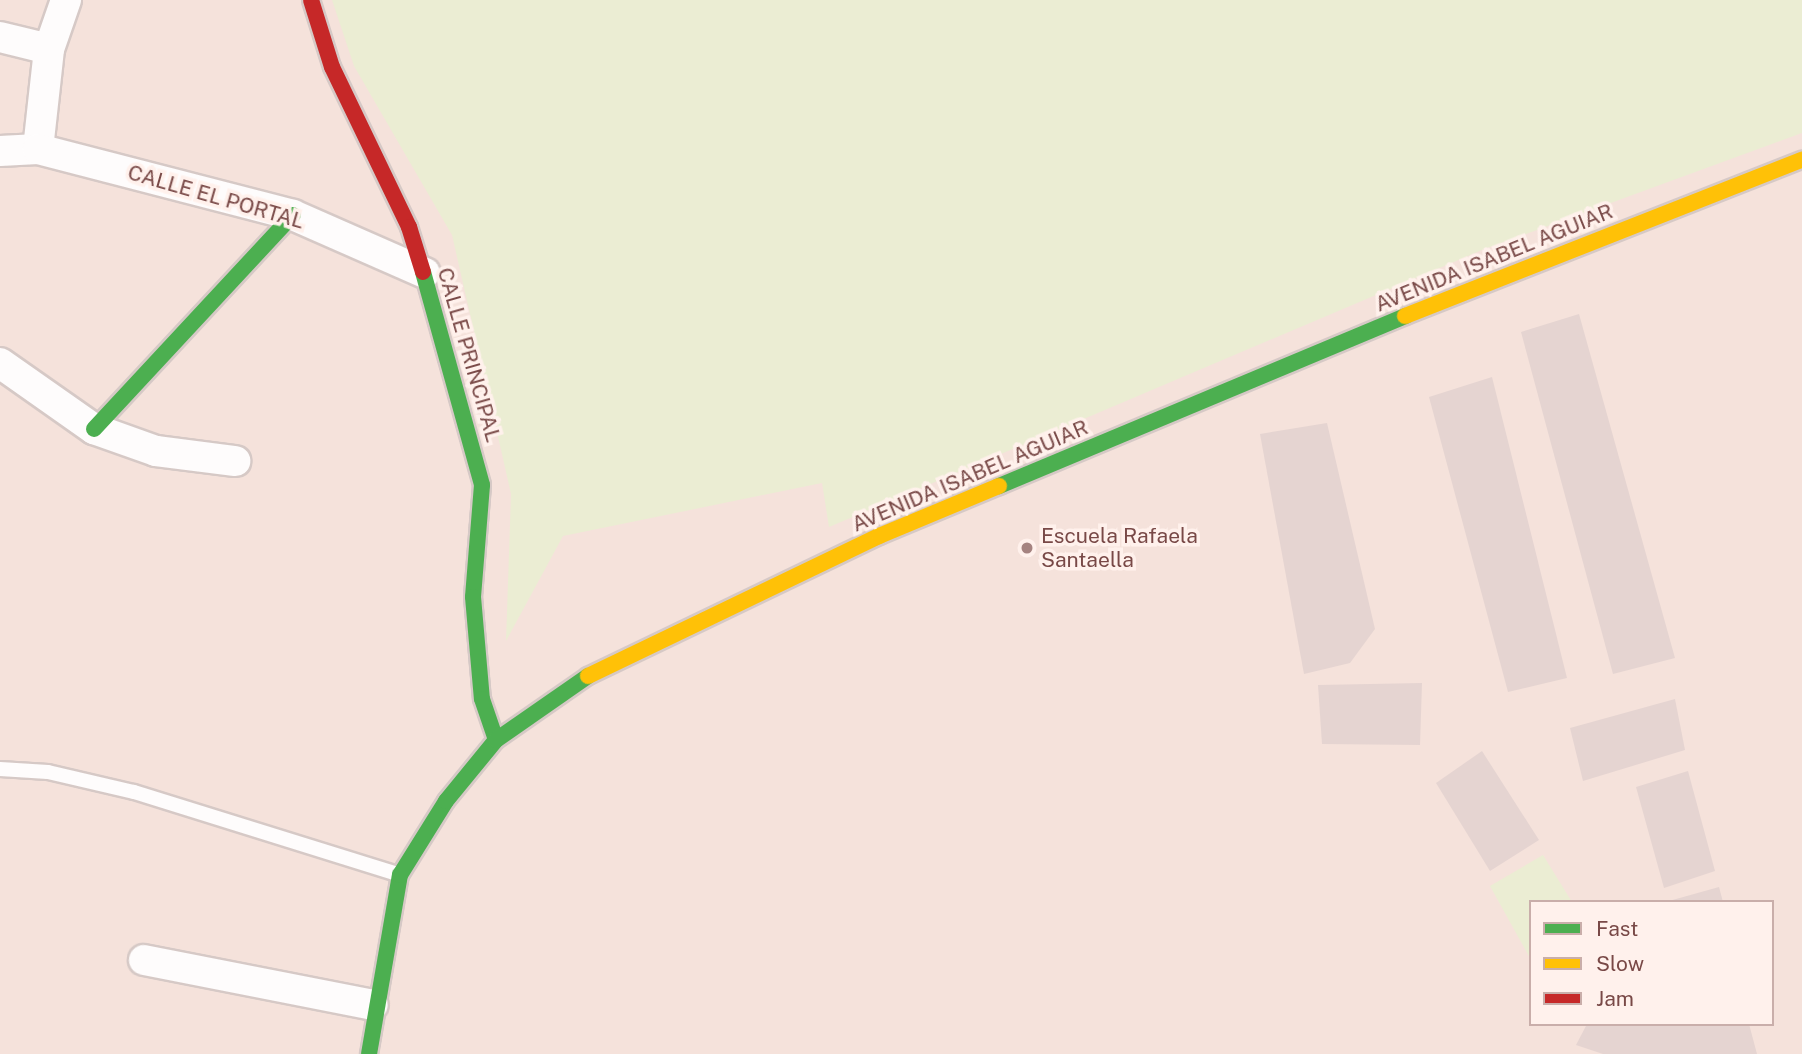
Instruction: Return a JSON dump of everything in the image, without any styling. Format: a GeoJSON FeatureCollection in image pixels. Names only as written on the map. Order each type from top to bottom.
{"type":"FeatureCollection","features":[{"type":"Feature","properties":{"kind":"main road","name":"CALLE PRINCIPAL"},"geometry":{"type":"LineString","coordinates":[[311,0],[332,67],[409,227],[425,273],[482,485],[473,597],[482,699],[496,740]]}},
{"type":"Feature","properties":{"kind":"main road","name":"AVENIDA ISABEL AGUIAR"},"geometry":{"type":"LineString","coordinates":[[369,1054],[373,1005],[400,875],[446,801],[496,740],[580,680],[879,536],[1479,285],[1802,160]]}},
{"type":"Feature","properties":{"kind":"main road"},"geometry":{"type":"LineString","coordinates":[[94,429],[293,215]]}},
{"type":"Feature","properties":{"kind":"street"},"geometry":{"type":"LineString","coordinates":[[38,149],[49,49],[66,0]]}},
{"type":"Feature","properties":{"kind":"street"},"geometry":{"type":"LineString","coordinates":[[0,37],[49,49]]}},
{"type":"Feature","properties":{"kind":"street","name":"CALLE EL PORTAL"},"geometry":{"type":"LineString","coordinates":[[0,151],[38,149],[293,215],[425,273]]}},
{"type":"Feature","properties":{"kind":"street"},"geometry":{"type":"LineString","coordinates":[[0,363],[94,429],[156,451],[235,461]]}},
{"type":"Feature","properties":{"kind":"street"},"geometry":{"type":"LineString","coordinates":[[144,960],[373,1005]]}},
{"type":"Feature","properties":{"kind":"lane"},"geometry":{"type":"LineString","coordinates":[[0,769],[48,772],[134,792],[400,875]]}},
{"type":"Feature","properties":{"kind":"shaded area"},"geometry":{"type":"Polygon","coordinates":[[[0,0],[1802,0],[1802,1054],[0,1054],[0,0]]]}},
{"type":"Feature","properties":{"kind":"green space"},"geometry":{"type":"Polygon","coordinates":[[[332,0],[1802,0],[1802,133],[1482,250],[829,527],[822,483],[563,536],[506,641],[511,494],[452,235],[354,66],[332,0]]]}},
{"type":"Feature","properties":{"kind":"green space"},"geometry":{"type":"Polygon","coordinates":[[[1543,855],[1571,900],[1529,900],[1529,956],[1490,886],[1543,855]]]}},
{"type":"Feature","properties":{"kind":"building"},"geometry":{"type":"Polygon","coordinates":[[[1579,314],[1675,658],[1613,674],[1521,332],[1579,314]]]}},
{"type":"Feature","properties":{"kind":"building"},"geometry":{"type":"Polygon","coordinates":[[[1492,377],[1567,678],[1508,692],[1429,397],[1492,377]]]}},
{"type":"Feature","properties":{"kind":"building"},"geometry":{"type":"Polygon","coordinates":[[[1327,423],[1375,629],[1350,663],[1304,674],[1260,434],[1327,423]]]}},
{"type":"Feature","properties":{"kind":"building"},"geometry":{"type":"Polygon","coordinates":[[[1422,683],[1420,745],[1322,744],[1318,685],[1422,683]]]}},
{"type":"Feature","properties":{"kind":"building"},"geometry":{"type":"Polygon","coordinates":[[[1675,699],[1685,750],[1583,781],[1570,728],[1675,699]]]}},
{"type":"Feature","properties":{"kind":"building"},"geometry":{"type":"Polygon","coordinates":[[[1482,751],[1539,840],[1490,871],[1436,783],[1482,751]]]}},
{"type":"Feature","properties":{"kind":"building"},"geometry":{"type":"Polygon","coordinates":[[[1688,771],[1715,871],[1664,888],[1636,787],[1688,771]]]}},
{"type":"Feature","properties":{"kind":"building"},"geometry":{"type":"Polygon","coordinates":[[[1719,887],[1722,900],[1673,900],[1719,887]]]}},
{"type":"Feature","properties":{"kind":"building"},"geometry":{"type":"Polygon","coordinates":[[[1586,1026],[1750,1026],[1757,1054],[1603,1054],[1576,1045],[1586,1026]]]}},
{"type":"Feature","properties":{"kind":"traffic: fast"},"geometry":{"type":"LineString","coordinates":[[94,429],[293,215]]}},
{"type":"Feature","properties":{"kind":"traffic: fast"},"geometry":{"type":"LineString","coordinates":[[423,272],[482,485],[473,597],[482,699],[496,740]]}},
{"type":"Feature","properties":{"kind":"traffic: fast"},"geometry":{"type":"LineString","coordinates":[[999,486],[1405,316]]}},
{"type":"Feature","properties":{"kind":"traffic: fast"},"geometry":{"type":"LineString","coordinates":[[369,1054],[400,875],[446,801],[496,740],[588,676]]}},
{"type":"Feature","properties":{"kind":"traffic: slow"},"geometry":{"type":"LineString","coordinates":[[1405,316],[1802,160]]}},
{"type":"Feature","properties":{"kind":"traffic: slow"},"geometry":{"type":"LineString","coordinates":[[588,676],[879,536],[999,486]]}},
{"type":"Feature","properties":{"kind":"traffic: jam"},"geometry":{"type":"LineString","coordinates":[[311,0],[332,67],[409,227],[423,272]]}},
{"type":"Feature","properties":{"kind":"place","name":"Escuela Rafaela Santaella"},"geometry":{"type":"Point","coordinates":[1027,548]}}]}
